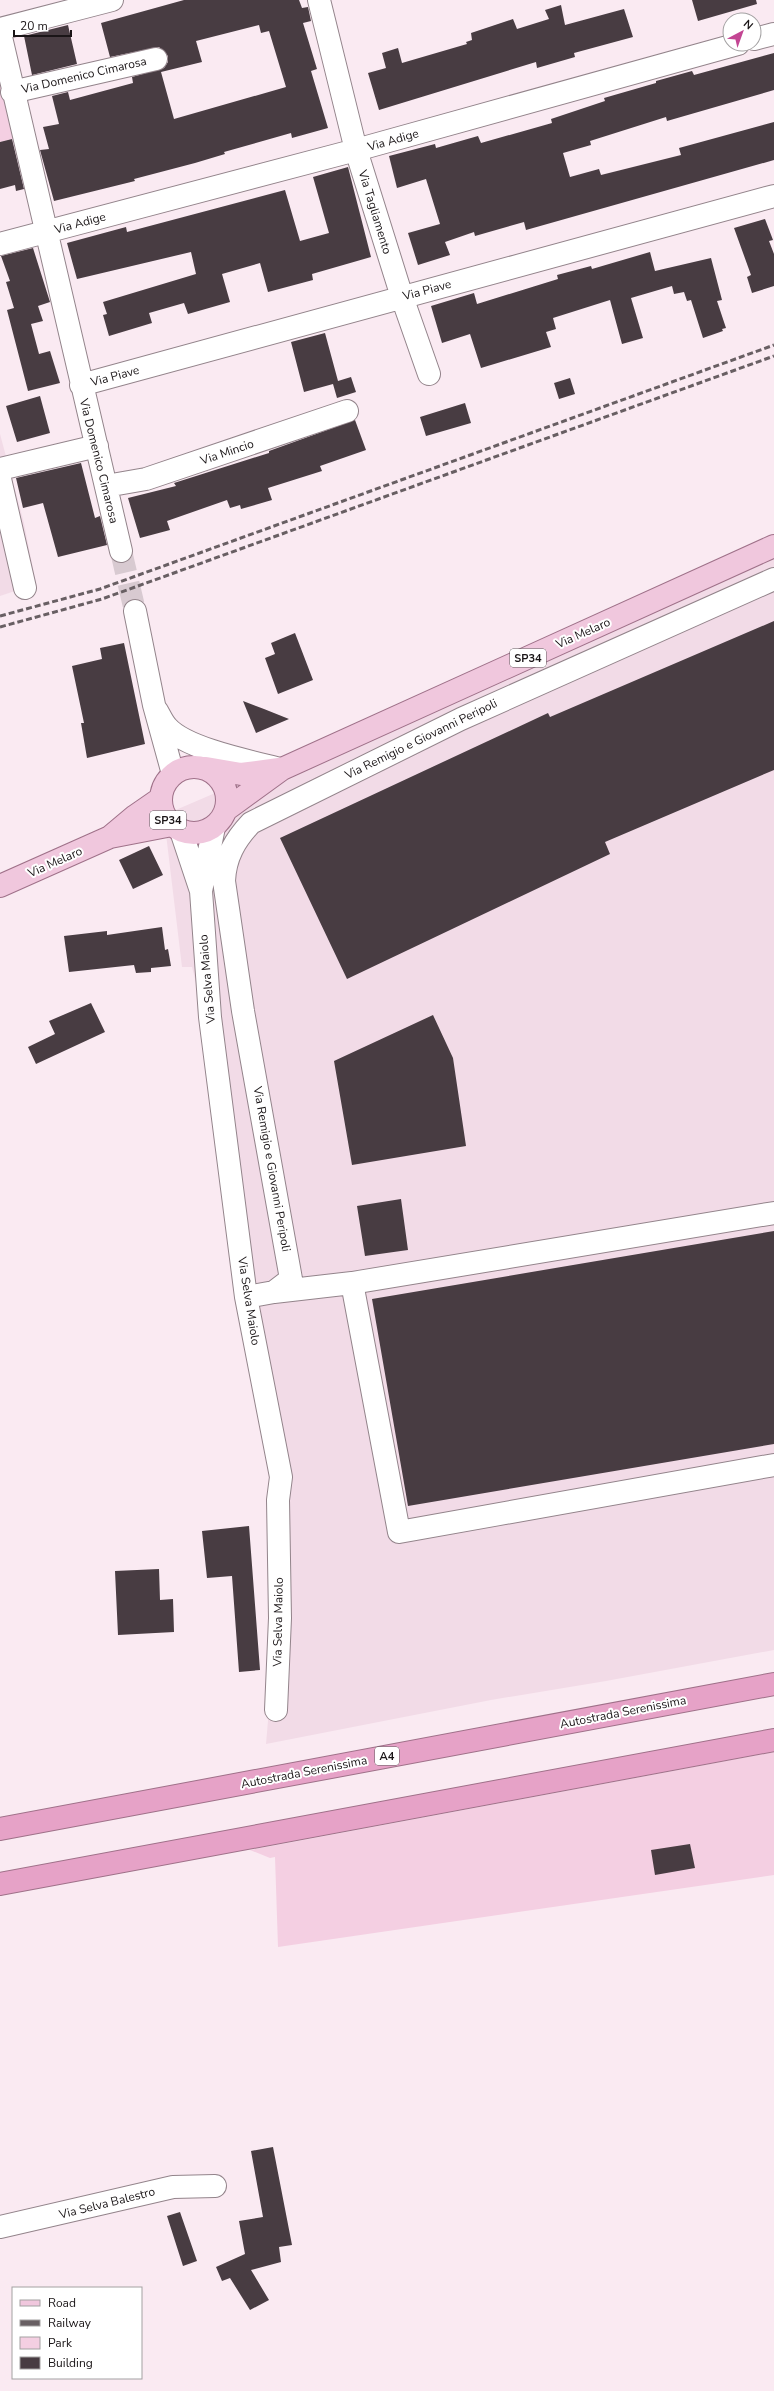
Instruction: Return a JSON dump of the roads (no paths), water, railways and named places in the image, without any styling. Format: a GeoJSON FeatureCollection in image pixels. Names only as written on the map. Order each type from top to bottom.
{"type":"FeatureCollection","features":[{"type":"Feature","properties":{"kind":"highway","name":"Autostrada Serenissima"},"geometry":{"type":"LineString","coordinates":[[0,1829],[774,1684]]}},
{"type":"Feature","properties":{"kind":"highway"},"geometry":{"type":"LineString","coordinates":[[0,1884],[774,1740]]}},
{"type":"Feature","properties":{"kind":"main road","name":"Via Melaro"},"geometry":{"type":"LineString","coordinates":[[110,837],[177,828],[198,833],[214,827],[222,819],[227,809],[282,769],[774,546]]}},
{"type":"Feature","properties":{"kind":"main road","name":"Via Melaro"},"geometry":{"type":"LineString","coordinates":[[173,774],[182,768],[193,766],[241,774],[282,769]]}},
{"type":"Feature","properties":{"kind":"main road"},"geometry":{"type":"LineString","coordinates":[[204,768],[214,772],[226,788],[227,809]]}},
{"type":"Feature","properties":{"kind":"main road","name":"SP34"},"geometry":{"type":"LineString","coordinates":[[173,774],[166,781],[161,798],[162,808],[177,828]]}},
{"type":"Feature","properties":{"kind":"main road","name":"Via Melaro"},"geometry":{"type":"LineString","coordinates":[[0,886],[110,837],[135,816],[161,798]]}},
{"type":"Feature","properties":{"kind":"street"},"geometry":{"type":"LineString","coordinates":[[0,29],[112,0]]}},
{"type":"Feature","properties":{"kind":"street","name":"Via Tagliamento"},"geometry":{"type":"LineString","coordinates":[[319,0],[356,150],[402,297],[429,374]]}},
{"type":"Feature","properties":{"kind":"street","name":"Via Domenico Cimarosa"},"geometry":{"type":"LineString","coordinates":[[0,33],[12,92],[47,231],[81,385],[97,446],[121,551]]}},
{"type":"Feature","properties":{"kind":"street"},"geometry":{"type":"LineString","coordinates":[[762,37],[774,34]]}},
{"type":"Feature","properties":{"kind":"street","name":"Via Adige"},"geometry":{"type":"LineString","coordinates":[[0,244],[356,150],[722,48]]}},
{"type":"Feature","properties":{"kind":"street","name":"Via Domenico Cimarosa"},"geometry":{"type":"LineString","coordinates":[[12,92],[156,59]]}},
{"type":"Feature","properties":{"kind":"street","name":"Via Piave"},"geometry":{"type":"LineString","coordinates":[[81,385],[774,196]]}},
{"type":"Feature","properties":{"kind":"street","name":"Via Mincio"},"geometry":{"type":"LineString","coordinates":[[106,486],[146,479],[347,411]]}},
{"type":"Feature","properties":{"kind":"street"},"geometry":{"type":"LineString","coordinates":[[0,469],[97,446]]}},
{"type":"Feature","properties":{"kind":"street"},"geometry":{"type":"LineString","coordinates":[[0,479],[25,588]]}},
{"type":"Feature","properties":{"kind":"street","name":"Via Remigio e Giovanni Peripoli"},"geometry":{"type":"LineString","coordinates":[[246,1297],[274,1292],[291,1279],[243,1011],[224,881],[225,865],[231,849],[251,823],[460,719],[774,579]]}},
{"type":"Feature","properties":{"kind":"street"},"geometry":{"type":"LineString","coordinates":[[135,611],[154,705],[173,774]]}},
{"type":"Feature","properties":{"kind":"street"},"geometry":{"type":"LineString","coordinates":[[154,705],[167,727],[190,742],[235,757],[282,769]]}},
{"type":"Feature","properties":{"kind":"street","name":"Via Selva Maiolo"},"geometry":{"type":"LineString","coordinates":[[214,827],[201,891],[210,1017],[246,1297],[281,1477],[278,1500],[280,1618],[276,1710]]}},
{"type":"Feature","properties":{"kind":"street","name":"Via Selva Maiolo"},"geometry":{"type":"LineString","coordinates":[[177,828],[201,891]]}},
{"type":"Feature","properties":{"kind":"street"},"geometry":{"type":"LineString","coordinates":[[210,1017],[243,1011]]}},
{"type":"Feature","properties":{"kind":"street"},"geometry":{"type":"LineString","coordinates":[[274,1292],[352,1283],[774,1213]]}},
{"type":"Feature","properties":{"kind":"street"},"geometry":{"type":"LineString","coordinates":[[352,1283],[399,1532],[774,1465]]}},
{"type":"Feature","properties":{"kind":"street","name":"Via Selva Balestro"},"geometry":{"type":"LineString","coordinates":[[0,2228],[173,2187],[215,2186]]}},
{"type":"Feature","properties":{"kind":"tunnel"},"geometry":{"type":"LineString","coordinates":[[121,551],[135,611]]}},
{"type":"Feature","properties":{"kind":"railway"},"geometry":{"type":"LineString","coordinates":[[0,616],[100,589],[774,345]]}},
{"type":"Feature","properties":{"kind":"railway"},"geometry":{"type":"LineString","coordinates":[[0,627],[102,599],[774,356]]}}]}
